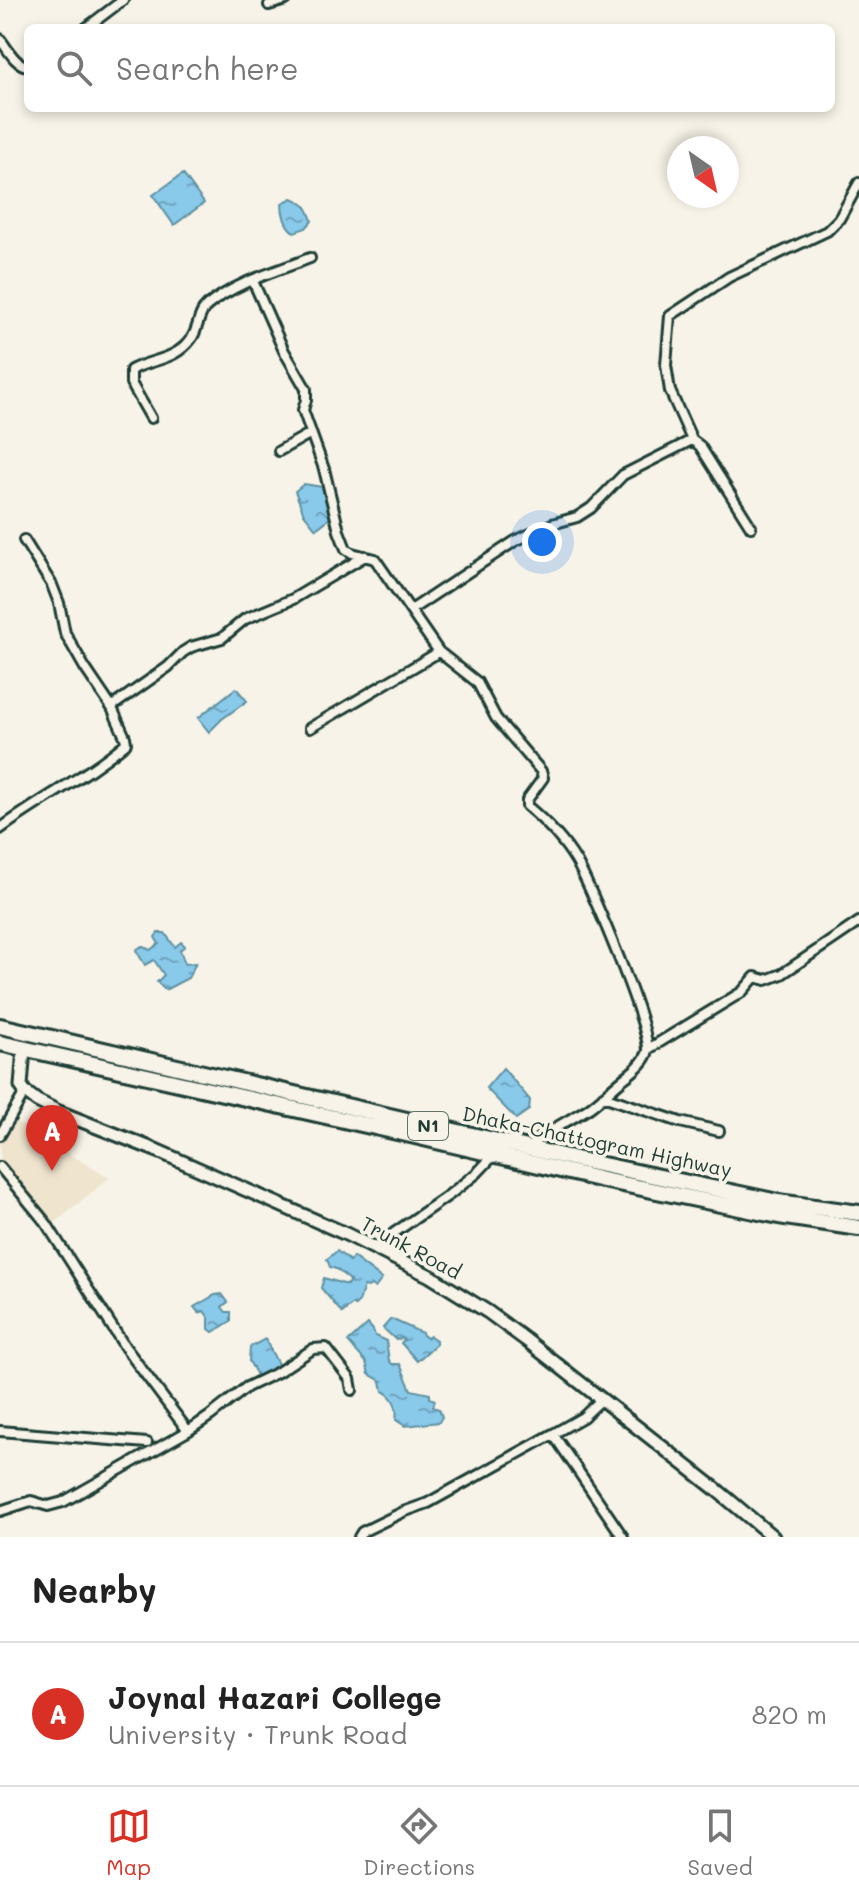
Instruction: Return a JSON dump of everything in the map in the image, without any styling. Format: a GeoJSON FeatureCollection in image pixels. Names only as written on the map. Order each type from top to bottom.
{"type":"FeatureCollection","features":[{"type":"Feature","properties":{"kind":"highway","name":"Dhaka-Chattogram Highway"},"geometry":{"type":"LineString","coordinates":[[0,1026],[115,1053],[137,1066],[603,1180],[779,1216],[859,1228]]}},
{"type":"Feature","properties":{"kind":"highway","name":"Dhaka-Chattogram Highway"},"geometry":{"type":"LineString","coordinates":[[0,1043],[110,1068],[137,1066],[249,1083],[437,1128],[744,1195],[859,1213]]}},
{"type":"Feature","properties":{"kind":"highway"},"geometry":{"type":"LineString","coordinates":[[110,1068],[120,1063],[115,1053]]}},
{"type":"Feature","properties":{"kind":"main road"},"geometry":{"type":"LineString","coordinates":[[24,1048],[21,1086],[25,1092]]}},
{"type":"Feature","properties":{"kind":"main road","name":"Trunk Road"},"geometry":{"type":"LineString","coordinates":[[25,1092],[59,1112],[158,1151],[346,1234],[430,1276],[488,1312],[773,1537]]}},
{"type":"Feature","properties":{"kind":"street"},"geometry":{"type":"LineString","coordinates":[[91,24],[123,0]]}},
{"type":"Feature","properties":{"kind":"street"},"geometry":{"type":"LineString","coordinates":[[269,5],[286,0]]}},
{"type":"Feature","properties":{"kind":"street"},"geometry":{"type":"LineString","coordinates":[[0,39],[24,67]]}},
{"type":"Feature","properties":{"kind":"street"},"geometry":{"type":"LineString","coordinates":[[751,527],[700,446],[692,440],[670,391],[666,365],[670,316],[729,277],[827,231],[839,219],[859,183]]}},
{"type":"Feature","properties":{"kind":"street"},"geometry":{"type":"LineString","coordinates":[[151,418],[131,383],[131,370],[166,358],[185,346],[194,336],[200,314],[206,307],[240,285],[310,258]]}},
{"type":"Feature","properties":{"kind":"street"},"geometry":{"type":"LineString","coordinates":[[253,281],[284,351],[306,389],[303,410],[324,469],[346,549],[375,559],[439,652],[477,682],[496,718],[541,771],[543,778],[527,800],[527,806],[553,830],[576,860],[621,961],[650,1048]]}},
{"type":"Feature","properties":{"kind":"street"},"geometry":{"type":"LineString","coordinates":[[279,451],[311,433]]}},
{"type":"Feature","properties":{"kind":"street"},"geometry":{"type":"LineString","coordinates":[[411,610],[515,541],[552,524],[577,517],[591,508],[623,475],[692,440]]}},
{"type":"Feature","properties":{"kind":"street"},"geometry":{"type":"LineString","coordinates":[[0,829],[100,765],[126,743],[112,708],[65,633],[52,585],[24,540]]}},
{"type":"Feature","properties":{"kind":"street"},"geometry":{"type":"LineString","coordinates":[[112,708],[191,647],[222,638],[245,619],[293,599],[366,555]]}},
{"type":"Feature","properties":{"kind":"street"},"geometry":{"type":"LineString","coordinates":[[310,728],[439,652]]}},
{"type":"Feature","properties":{"kind":"street"},"geometry":{"type":"LineString","coordinates":[[531,1148],[537,1140],[603,1096],[635,1069],[650,1048],[742,992],[755,977],[766,980],[782,974],[859,922]]}},
{"type":"Feature","properties":{"kind":"street"},"geometry":{"type":"LineString","coordinates":[[0,1135],[25,1092]]}},
{"type":"Feature","properties":{"kind":"street"},"geometry":{"type":"LineString","coordinates":[[603,1096],[680,1122],[719,1131]]}},
{"type":"Feature","properties":{"kind":"street"},"geometry":{"type":"LineString","coordinates":[[379,1251],[394,1233],[449,1195],[495,1154]]}},
{"type":"Feature","properties":{"kind":"street"},"geometry":{"type":"LineString","coordinates":[[0,1167],[46,1223],[125,1347],[188,1431]]}},
{"type":"Feature","properties":{"kind":"street"},"geometry":{"type":"LineString","coordinates":[[0,1511],[31,1501],[48,1506],[63,1502],[188,1431],[247,1387],[278,1372],[313,1349],[326,1348],[350,1379],[352,1390]]}},
{"type":"Feature","properties":{"kind":"street"},"geometry":{"type":"LineString","coordinates":[[359,1537],[362,1532],[428,1503],[583,1417],[602,1399]]}},
{"type":"Feature","properties":{"kind":"street"},"geometry":{"type":"LineString","coordinates":[[0,1431],[147,1443]]}},
{"type":"Feature","properties":{"kind":"street"},"geometry":{"type":"LineString","coordinates":[[553,1434],[619,1535]]}},
{"type":"Feature","properties":{"kind":"shaded area"},"geometry":{"type":"Polygon","coordinates":[[[11,1119],[109,1178],[51,1226],[1,1165],[0,1144],[11,1119]]]}},
{"type":"Feature","properties":{"kind":"water"},"geometry":{"type":"Polygon","coordinates":[[[183,174],[204,203],[174,225],[153,195],[183,174]]]}},
{"type":"Feature","properties":{"kind":"water"},"geometry":{"type":"Polygon","coordinates":[[[292,198],[305,206],[312,221],[306,228],[294,232],[286,223],[282,207],[282,203],[292,198]]]}},
{"type":"Feature","properties":{"kind":"water"},"geometry":{"type":"Polygon","coordinates":[[[304,484],[322,487],[330,518],[316,529],[304,514],[295,491],[304,484]]]}},
{"type":"Feature","properties":{"kind":"water"},"geometry":{"type":"Polygon","coordinates":[[[236,688],[247,701],[209,732],[198,718],[236,688]]]}},
{"type":"Feature","properties":{"kind":"water"},"geometry":{"type":"Polygon","coordinates":[[[158,933],[165,933],[175,947],[181,942],[185,946],[180,950],[185,964],[196,963],[188,978],[165,990],[157,982],[164,975],[154,960],[145,965],[136,950],[142,946],[150,950],[159,944],[155,937],[158,933]]]}},
{"type":"Feature","properties":{"kind":"water"},"geometry":{"type":"Polygon","coordinates":[[[503,1068],[530,1100],[529,1110],[516,1119],[486,1088],[503,1068]]]}},
{"type":"Feature","properties":{"kind":"water"},"geometry":{"type":"Polygon","coordinates":[[[337,1251],[350,1261],[353,1257],[382,1279],[375,1288],[364,1286],[359,1302],[342,1313],[321,1288],[324,1278],[347,1285],[350,1280],[330,1267],[327,1259],[337,1251]]]}},
{"type":"Feature","properties":{"kind":"water"},"geometry":{"type":"Polygon","coordinates":[[[222,1294],[228,1302],[222,1307],[226,1312],[231,1312],[231,1321],[213,1332],[209,1329],[209,1318],[204,1311],[199,1313],[194,1307],[222,1294]]]}},
{"type":"Feature","properties":{"kind":"water"},"geometry":{"type":"Polygon","coordinates":[[[391,1319],[427,1338],[430,1336],[436,1344],[417,1361],[401,1343],[402,1338],[396,1340],[383,1328],[391,1319]]]}},
{"type":"Feature","properties":{"kind":"water"},"geometry":{"type":"Polygon","coordinates":[[[368,1324],[375,1336],[386,1341],[389,1360],[392,1364],[400,1364],[411,1390],[430,1394],[430,1398],[435,1400],[433,1407],[439,1409],[442,1417],[439,1422],[405,1426],[396,1420],[394,1403],[383,1391],[381,1381],[369,1374],[366,1362],[348,1342],[368,1324]]]}},
{"type":"Feature","properties":{"kind":"water"},"geometry":{"type":"Polygon","coordinates":[[[265,1339],[279,1366],[258,1377],[249,1361],[250,1347],[265,1339]]]}},
{"type":"Feature","properties":{"kind":"place","name":"Joynal Hazari College"},"geometry":{"type":"Point","coordinates":[52,1171]}}]}
